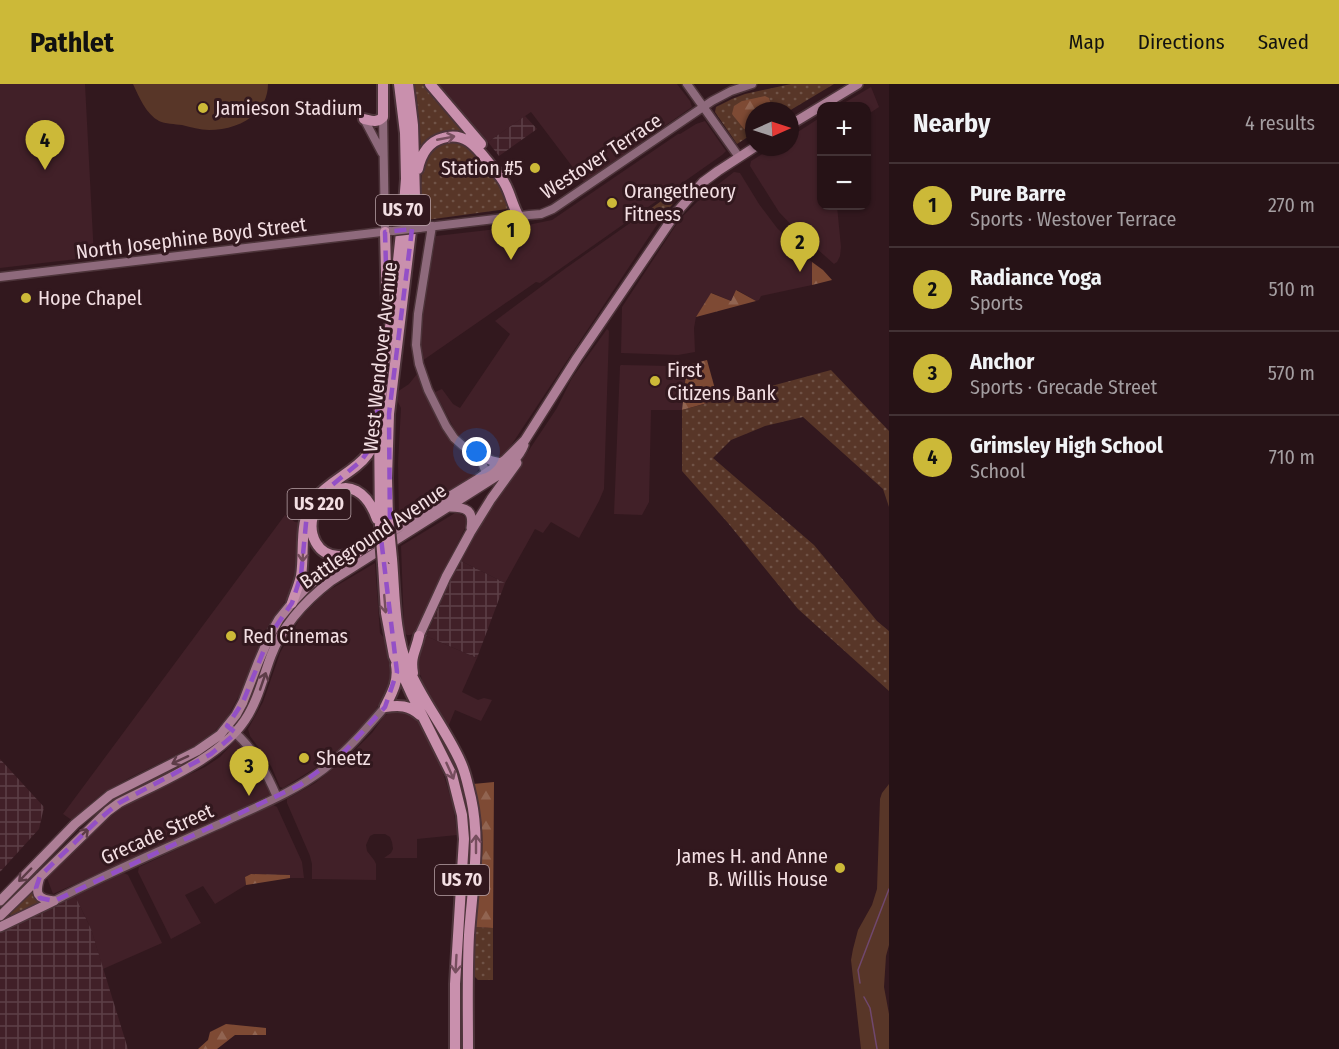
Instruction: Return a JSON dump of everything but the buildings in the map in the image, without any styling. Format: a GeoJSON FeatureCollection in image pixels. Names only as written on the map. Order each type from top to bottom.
{"type":"FeatureCollection","features":[{"type":"Feature","properties":{"kind":"highway"},"geometry":{"type":"LineString","coordinates":[[364,119],[375,122],[380,121],[383,117],[383,84]]}},
{"type":"Feature","properties":{"kind":"highway","name":"West Wendover Avenue"},"geometry":{"type":"LineString","coordinates":[[399,84],[405,133],[406,179],[393,308],[383,371],[388,518],[386,613],[394,656],[452,775],[462,815],[464,839],[455,984],[457,1049]]}},
{"type":"Feature","properties":{"kind":"highway","name":"West Wendover Avenue"},"geometry":{"type":"LineString","coordinates":[[408,84],[416,181],[411,240],[395,360],[384,416],[380,526],[402,648],[408,668],[462,765],[474,815],[476,844],[468,957],[468,1049]]}},
{"type":"Feature","properties":{"kind":"highway"},"geometry":{"type":"LineString","coordinates":[[430,84],[510,179],[519,204],[519,217]]}},
{"type":"Feature","properties":{"kind":"highway"},"geometry":{"type":"LineString","coordinates":[[416,181],[420,162],[430,144],[449,136],[464,138],[474,144],[503,180],[519,217]]}},
{"type":"Feature","properties":{"kind":"highway"},"geometry":{"type":"LineString","coordinates":[[388,336],[389,231]]}},
{"type":"Feature","properties":{"kind":"highway"},"geometry":{"type":"LineString","coordinates":[[292,603],[301,575],[307,513],[314,500],[324,490],[368,455],[384,416]]}},
{"type":"Feature","properties":{"kind":"highway","name":"US 220"},"geometry":{"type":"LineString","coordinates":[[357,552],[338,556],[328,554],[318,546],[313,536],[312,520],[314,512],[325,497],[342,488],[359,491],[373,507],[380,526]]}},
{"type":"Feature","properties":{"kind":"highway"},"geometry":{"type":"LineString","coordinates":[[397,621],[406,638],[419,636]]}},
{"type":"Feature","properties":{"kind":"highway","name":"US 220"},"geometry":{"type":"LineString","coordinates":[[414,680],[413,654],[419,636]]}},
{"type":"Feature","properties":{"kind":"highway"},"geometry":{"type":"LineString","coordinates":[[385,707],[396,681],[394,656]]}},
{"type":"Feature","properties":{"kind":"highway"},"geometry":{"type":"LineString","coordinates":[[385,707],[407,706],[424,718]]}},
{"type":"Feature","properties":{"kind":"main road"},"geometry":{"type":"LineString","coordinates":[[687,84],[739,157]]}},
{"type":"Feature","properties":{"kind":"main road","name":"Westover Terrace"},"geometry":{"type":"LineString","coordinates":[[389,231],[541,214],[553,209],[704,107],[731,91],[752,84]]}},
{"type":"Feature","properties":{"kind":"main road"},"geometry":{"type":"LineString","coordinates":[[799,120],[858,84]]}},
{"type":"Feature","properties":{"kind":"main road"},"geometry":{"type":"LineString","coordinates":[[383,117],[389,231]]}},
{"type":"Feature","properties":{"kind":"main road"},"geometry":{"type":"LineString","coordinates":[[364,119],[384,160]]}},
{"type":"Feature","properties":{"kind":"main road","name":"Battleground Avenue"},"geometry":{"type":"LineString","coordinates":[[0,916],[98,820],[119,803],[204,758],[228,739],[270,635],[279,619],[307,587],[357,552],[508,467],[521,452],[525,440],[573,364],[676,213],[703,182],[745,153]]}},
{"type":"Feature","properties":{"kind":"main road"},"geometry":{"type":"LineString","coordinates":[[432,226],[418,314],[416,345],[419,364],[428,390],[454,438],[477,454],[501,463]]}},
{"type":"Feature","properties":{"kind":"main road","name":"North Josephine Boyd Street"},"geometry":{"type":"LineString","coordinates":[[0,277],[389,231]]}},
{"type":"Feature","properties":{"kind":"main road","name":"Battleground Avenue"},"geometry":{"type":"LineString","coordinates":[[0,900],[75,824],[110,795],[197,752],[245,720],[286,626],[313,595],[331,581],[449,507],[487,477],[525,440]]}},
{"type":"Feature","properties":{"kind":"main road","name":"US 220"},"geometry":{"type":"LineString","coordinates":[[419,636],[470,533],[490,499],[517,464],[521,452]]}},
{"type":"Feature","properties":{"kind":"main road"},"geometry":{"type":"LineString","coordinates":[[477,454],[483,462],[490,499]]}},
{"type":"Feature","properties":{"kind":"main road"},"geometry":{"type":"LineString","coordinates":[[449,507],[463,508],[469,512],[472,520],[470,533]]}},
{"type":"Feature","properties":{"kind":"main road","name":"Grecade Street"},"geometry":{"type":"LineString","coordinates":[[54,900],[278,797],[322,771],[354,742],[385,707]]}},
{"type":"Feature","properties":{"kind":"main road"},"geometry":{"type":"LineString","coordinates":[[231,729],[257,756],[278,797]]}},
{"type":"Feature","properties":{"kind":"main road"},"geometry":{"type":"LineString","coordinates":[[40,876],[36,888],[38,895],[46,900],[54,900]]}},
{"type":"Feature","properties":{"kind":"main road"},"geometry":{"type":"LineString","coordinates":[[0,927],[54,900]]}},
{"type":"Feature","properties":{"kind":"highlighted area"},"geometry":{"type":"Polygon","coordinates":[[[412,229],[389,414],[390,533],[381,538],[397,672],[385,707],[345,751],[300,785],[54,901],[40,898],[36,888],[40,876],[98,820],[119,803],[211,754],[236,733],[227,726],[243,702],[270,635],[292,603],[301,575],[307,513],[314,500],[361,461],[373,444],[388,336],[385,232],[412,229]]]}},
{"type":"Feature","properties":{"kind":"shaded area"},"geometry":{"type":"Polygon","coordinates":[[[0,84],[85,84],[94,257],[0,268],[0,84]]]}},
{"type":"Feature","properties":{"kind":"shaded area","name":"Jamieson Stadium"},"geometry":{"type":"Polygon","coordinates":[[[133,84],[268,84],[263,104],[249,119],[230,127],[209,130],[167,123],[154,118],[140,100],[133,84]]]}},
{"type":"Feature","properties":{"kind":"shaded area"},"geometry":{"type":"Polygon","coordinates":[[[414,84],[427,84],[475,140],[461,134],[421,149],[414,84]]]}},
{"type":"Feature","properties":{"kind":"shaded area"},"geometry":{"type":"Polygon","coordinates":[[[439,84],[677,84],[692,107],[584,182],[531,112],[488,142],[439,84]]]}},
{"type":"Feature","properties":{"kind":"shaded area"},"geometry":{"type":"Polygon","coordinates":[[[791,84],[834,84],[799,105],[799,102],[770,102],[769,99],[742,101],[745,111],[745,139],[737,144],[715,112],[716,107],[745,94],[791,84]]]}},
{"type":"Feature","properties":{"kind":"shaded area"},"geometry":{"type":"Polygon","coordinates":[[[871,87],[879,107],[871,112],[871,102],[846,102],[871,87]]]}},
{"type":"Feature","properties":{"kind":"shaded area"},"geometry":{"type":"Polygon","coordinates":[[[525,116],[537,129],[499,156],[488,142],[525,116]]]}},
{"type":"Feature","properties":{"kind":"shaded area"},"geometry":{"type":"Polygon","coordinates":[[[817,120],[817,210],[837,210],[841,247],[840,256],[834,264],[779,212],[750,166],[751,161],[759,156],[799,156],[799,131],[817,120]]]}},
{"type":"Feature","properties":{"kind":"shaded area"},"geometry":{"type":"Polygon","coordinates":[[[705,121],[726,151],[722,155],[540,283],[536,282],[422,361],[421,322],[436,236],[523,226],[552,220],[678,134],[705,121]]]}},
{"type":"Feature","properties":{"kind":"shaded area"},"geometry":{"type":"Polygon","coordinates":[[[446,140],[468,143],[499,178],[507,209],[419,221],[422,168],[428,153],[446,140]]]}},
{"type":"Feature","properties":{"kind":"shaded area"},"geometry":{"type":"Polygon","coordinates":[[[734,172],[740,173],[777,228],[812,262],[812,285],[761,296],[756,301],[737,290],[731,301],[712,293],[696,317],[695,352],[678,355],[621,353],[622,307],[680,219],[703,196],[734,172]]]}},
{"type":"Feature","properties":{"kind":"shaded area"},"geometry":{"type":"Polygon","coordinates":[[[684,185],[686,188],[662,217],[650,209],[684,185]]]}},
{"type":"Feature","properties":{"kind":"shaded area"},"geometry":{"type":"Polygon","coordinates":[[[650,209],[662,217],[510,447],[502,455],[494,458],[462,439],[457,434],[435,392],[442,389],[453,404],[460,408],[510,334],[495,321],[650,209]]]}},
{"type":"Feature","properties":{"kind":"shaded area"},"geometry":{"type":"Polygon","coordinates":[[[607,329],[609,331],[604,489],[579,538],[551,522],[543,533],[535,529],[505,583],[461,561],[491,507],[557,408],[572,378],[607,329]]]}},
{"type":"Feature","properties":{"kind":"shaded area"},"geometry":{"type":"Polygon","coordinates":[[[621,365],[687,365],[682,410],[651,410],[649,502],[642,515],[614,514],[621,365]]]}},
{"type":"Feature","properties":{"kind":"shaded area"},"geometry":{"type":"Polygon","coordinates":[[[831,370],[889,431],[889,507],[883,489],[803,417],[765,426],[731,440],[713,458],[814,545],[877,621],[889,631],[889,691],[798,609],[682,471],[682,410],[831,370]]]}},
{"type":"Feature","properties":{"kind":"shaded area"},"geometry":{"type":"Polygon","coordinates":[[[417,374],[446,432],[476,459],[479,468],[476,474],[399,520],[398,463],[401,408],[397,400],[397,392],[409,384],[417,374]]]}},
{"type":"Feature","properties":{"kind":"shaded area"},"geometry":{"type":"Polygon","coordinates":[[[455,513],[464,516],[466,526],[415,633],[407,635],[404,629],[401,546],[455,513]]]}},
{"type":"Feature","properties":{"kind":"shaded area"},"geometry":{"type":"Polygon","coordinates":[[[285,515],[295,522],[302,523],[295,587],[263,635],[242,690],[228,716],[215,731],[194,746],[104,792],[73,821],[63,814],[285,515]]]}},
{"type":"Feature","properties":{"kind":"shaded area"},"geometry":{"type":"Polygon","coordinates":[[[461,561],[505,583],[477,658],[426,636],[461,561]]]}},
{"type":"Feature","properties":{"kind":"shaded area"},"geometry":{"type":"Polygon","coordinates":[[[375,563],[380,633],[385,639],[394,677],[384,697],[358,732],[320,765],[283,788],[280,787],[272,768],[250,736],[248,729],[263,702],[280,653],[301,617],[319,599],[331,589],[375,563]]]}},
{"type":"Feature","properties":{"kind":"shaded area"},"geometry":{"type":"Polygon","coordinates":[[[426,636],[477,658],[462,692],[478,700],[484,698],[492,700],[481,721],[455,710],[448,727],[423,686],[418,673],[417,654],[426,636]]]}},
{"type":"Feature","properties":{"kind":"shaded area"},"geometry":{"type":"Polygon","coordinates":[[[404,710],[418,720],[441,766],[453,806],[457,835],[417,839],[417,858],[384,858],[393,849],[390,837],[385,834],[374,834],[370,836],[366,845],[367,851],[376,864],[376,880],[312,879],[310,856],[287,799],[315,783],[349,756],[372,733],[384,716],[392,711],[404,710]]]}},
{"type":"Feature","properties":{"kind":"shaded area"},"geometry":{"type":"Polygon","coordinates":[[[235,741],[239,741],[259,767],[271,792],[270,795],[53,894],[47,878],[105,821],[127,804],[205,767],[220,757],[235,741]]]}},
{"type":"Feature","properties":{"kind":"shaded area"},"geometry":{"type":"Polygon","coordinates":[[[0,759],[44,807],[39,829],[0,872],[0,759]]]}},
{"type":"Feature","properties":{"kind":"shaded area"},"geometry":{"type":"Polygon","coordinates":[[[889,784],[889,945],[884,987],[889,1014],[889,1049],[861,1049],[851,960],[858,930],[872,905],[877,889],[880,799],[889,784]]]}},
{"type":"Feature","properties":{"kind":"shaded area"},"geometry":{"type":"Polygon","coordinates":[[[273,805],[277,807],[302,862],[304,878],[290,878],[290,875],[251,874],[245,877],[246,885],[215,904],[203,886],[185,895],[201,923],[171,939],[138,872],[139,867],[273,805]]]}},
{"type":"Feature","properties":{"kind":"shaded area"},"geometry":{"type":"Polygon","coordinates":[[[124,873],[128,875],[162,943],[103,969],[91,929],[75,896],[124,873]]]}},
{"type":"Feature","properties":{"kind":"shaded area"},"geometry":{"type":"Polygon","coordinates":[[[32,891],[42,903],[11,916],[10,914],[32,891]]]}},
{"type":"Feature","properties":{"kind":"shaded area"},"geometry":{"type":"Polygon","coordinates":[[[75,896],[91,929],[128,1049],[0,1049],[0,930],[75,896]]]}},
{"type":"Feature","properties":{"kind":"shaded area"},"geometry":{"type":"Polygon","coordinates":[[[475,927],[493,928],[493,980],[478,980],[473,975],[475,927]]]}},
{"type":"Feature","properties":{"kind":"green space"},"geometry":{"type":"Polygon","coordinates":[[[765,96],[770,102],[745,102],[745,129],[732,114],[734,106],[742,101],[765,96]]]}},
{"type":"Feature","properties":{"kind":"green space"},"geometry":{"type":"Polygon","coordinates":[[[812,262],[823,270],[832,280],[812,285],[812,262]]]}},
{"type":"Feature","properties":{"kind":"green space"},"geometry":{"type":"Polygon","coordinates":[[[736,290],[756,301],[696,317],[711,293],[731,301],[736,290]]]}},
{"type":"Feature","properties":{"kind":"green space"},"geometry":{"type":"Polygon","coordinates":[[[707,360],[718,400],[682,410],[687,365],[707,360]]]}},
{"type":"Feature","properties":{"kind":"green space"},"geometry":{"type":"Polygon","coordinates":[[[494,782],[493,928],[475,927],[482,829],[473,784],[494,782]]]}},
{"type":"Feature","properties":{"kind":"green space"},"geometry":{"type":"Polygon","coordinates":[[[251,874],[290,875],[290,878],[246,885],[245,877],[251,874]]]}},
{"type":"Feature","properties":{"kind":"green space"},"geometry":{"type":"Polygon","coordinates":[[[226,1024],[266,1028],[266,1035],[235,1035],[217,1049],[198,1049],[208,1040],[210,1032],[226,1024]]]}},
{"type":"Feature","properties":{"kind":"waterway"},"geometry":{"type":"LineString","coordinates":[[860,983],[858,970],[889,889]]}},
{"type":"Feature","properties":{"kind":"waterway"},"geometry":{"type":"LineString","coordinates":[[864,997],[870,1008],[877,1049]]}},
{"type":"Feature","properties":{"kind":"place","name":"Jamieson Stadium"},"geometry":{"type":"Point","coordinates":[203,108]}},
{"type":"Feature","properties":{"kind":"place","name":"Station #5"},"geometry":{"type":"Point","coordinates":[535,168]}},
{"type":"Feature","properties":{"kind":"place","name":"Grimsley High School"},"geometry":{"type":"Point","coordinates":[45,170]}},
{"type":"Feature","properties":{"kind":"place","name":"Orangetheory Fitness"},"geometry":{"type":"Point","coordinates":[612,203]}},
{"type":"Feature","properties":{"kind":"place","name":"Pure Barre"},"geometry":{"type":"Point","coordinates":[511,260]}},
{"type":"Feature","properties":{"kind":"place","name":"Radiance Yoga"},"geometry":{"type":"Point","coordinates":[800,272]}},
{"type":"Feature","properties":{"kind":"place","name":"Hope Chapel"},"geometry":{"type":"Point","coordinates":[26,298]}},
{"type":"Feature","properties":{"kind":"place","name":"First Citizens Bank"},"geometry":{"type":"Point","coordinates":[655,381]}},
{"type":"Feature","properties":{"kind":"place","name":"Red Cinemas"},"geometry":{"type":"Point","coordinates":[231,636]}},
{"type":"Feature","properties":{"kind":"place","name":"Sheetz"},"geometry":{"type":"Point","coordinates":[304,758]}},
{"type":"Feature","properties":{"kind":"place","name":"Anchor"},"geometry":{"type":"Point","coordinates":[249,796]}},
{"type":"Feature","properties":{"kind":"place","name":"James H. and Anne B. Willis House"},"geometry":{"type":"Point","coordinates":[840,868]}}]}
